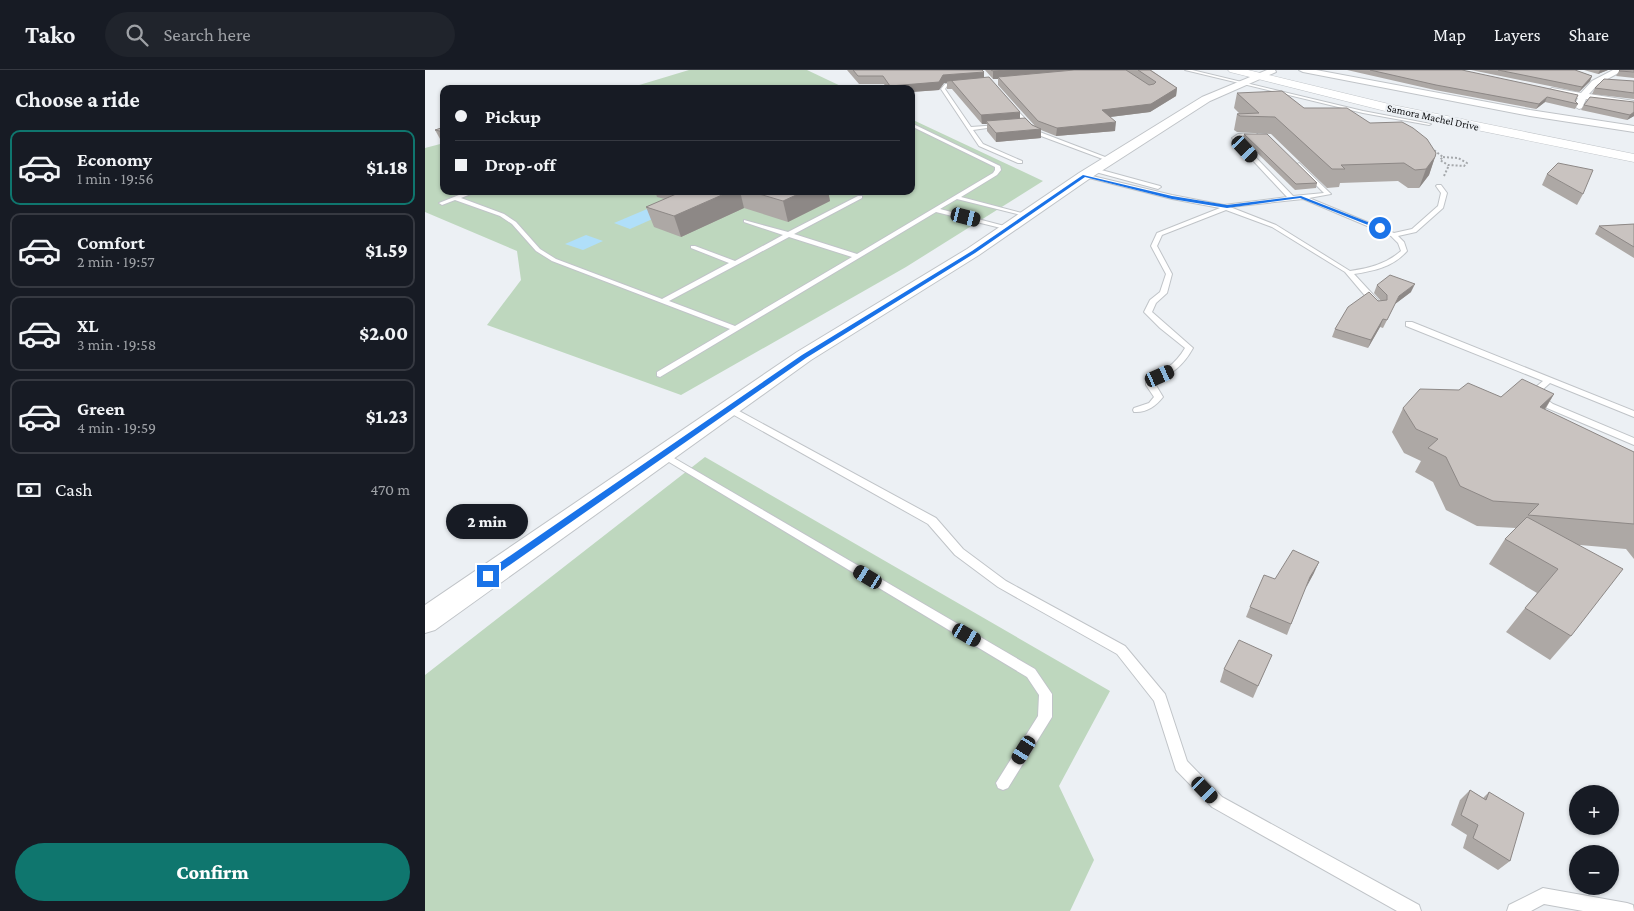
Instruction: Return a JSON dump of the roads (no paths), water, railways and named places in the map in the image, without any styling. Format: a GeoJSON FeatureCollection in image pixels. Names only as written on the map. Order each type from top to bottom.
{"type":"FeatureCollection","features":[{"type":"Feature","properties":{"kind":"main road","name":"Samora Machel Drive"},"geometry":{"type":"LineString","coordinates":[[1257,74],[1634,150]]}},
{"type":"Feature","properties":{"kind":"main road","name":"Samora Machel Drive"},"geometry":{"type":"LineString","coordinates":[[1257,74],[1393,109],[1634,158]]}},
{"type":"Feature","properties":{"kind":"street"},"geometry":{"type":"LineString","coordinates":[[1303,70],[1573,120],[1634,129]]}},
{"type":"Feature","properties":{"kind":"street"},"geometry":{"type":"LineString","coordinates":[[1573,120],[1582,97],[1594,78],[1621,70]]}},
{"type":"Feature","properties":{"kind":"street"},"geometry":{"type":"LineString","coordinates":[[425,621],[804,356],[973,252],[1206,98],[1257,74]]}},
{"type":"Feature","properties":{"kind":"street"},"geometry":{"type":"LineString","coordinates":[[1594,78],[1616,80]]}},
{"type":"Feature","properties":{"kind":"street"},"geometry":{"type":"LineString","coordinates":[[1545,90],[1634,104]]}},
{"type":"Feature","properties":{"kind":"lane"},"geometry":{"type":"LineString","coordinates":[[1187,70],[1257,74],[1402,119],[1429,124]]}},
{"type":"Feature","properties":{"kind":"lane"},"geometry":{"type":"LineString","coordinates":[[964,83],[946,85],[943,89],[981,145],[1020,162]]}},
{"type":"Feature","properties":{"kind":"lane"},"geometry":{"type":"LineString","coordinates":[[1009,102],[1035,132],[1096,169],[1172,197],[1221,206],[1274,226],[1348,273],[1379,306]]}},
{"type":"Feature","properties":{"kind":"lane"},"geometry":{"type":"LineString","coordinates":[[1397,124],[1402,119]]}},
{"type":"Feature","properties":{"kind":"lane"},"geometry":{"type":"LineString","coordinates":[[1018,124],[1027,123]]}},
{"type":"Feature","properties":{"kind":"lane"},"geometry":{"type":"LineString","coordinates":[[970,129],[1008,125]]}},
{"type":"Feature","properties":{"kind":"lane"},"geometry":{"type":"LineString","coordinates":[[660,374],[995,174],[998,170],[997,166],[985,158],[915,126]]}},
{"type":"Feature","properties":{"kind":"lane"},"geometry":{"type":"LineString","coordinates":[[1264,134],[1238,135],[1234,138],[1291,198]]}},
{"type":"Feature","properties":{"kind":"lane"},"geometry":{"type":"LineString","coordinates":[[1137,410],[1153,405],[1159,397],[1150,386],[1149,381],[1171,372],[1182,362],[1189,348],[1173,333],[1159,325],[1148,312],[1153,302],[1163,293],[1169,274],[1154,246],[1159,234],[1221,206],[1328,194],[1295,161]]}},
{"type":"Feature","properties":{"kind":"lane"},"geometry":{"type":"LineString","coordinates":[[1096,169],[1179,193],[1193,200]]}},
{"type":"Feature","properties":{"kind":"lane"},"geometry":{"type":"LineString","coordinates":[[1393,235],[1414,231],[1441,206],[1444,193],[1439,186]]}},
{"type":"Feature","properties":{"kind":"lane"},"geometry":{"type":"LineString","coordinates":[[442,203],[464,195]]}},
{"type":"Feature","properties":{"kind":"lane"},"geometry":{"type":"LineString","coordinates":[[663,301],[860,197]]}},
{"type":"Feature","properties":{"kind":"lane"},"geometry":{"type":"LineString","coordinates":[[956,197],[1027,216]]}},
{"type":"Feature","properties":{"kind":"lane"},"geometry":{"type":"LineString","coordinates":[[1301,197],[1393,235],[1401,242],[1404,251],[1393,262],[1370,270],[1348,273]]}},
{"type":"Feature","properties":{"kind":"lane"},"geometry":{"type":"LineString","coordinates":[[455,198],[503,215],[514,223],[538,250],[554,260],[736,329]]}},
{"type":"Feature","properties":{"kind":"lane"},"geometry":{"type":"LineString","coordinates":[[979,209],[986,205]]}},
{"type":"Feature","properties":{"kind":"lane"},"geometry":{"type":"LineString","coordinates":[[935,210],[1009,228]]}},
{"type":"Feature","properties":{"kind":"lane"},"geometry":{"type":"LineString","coordinates":[[966,217],[973,213]]}},
{"type":"Feature","properties":{"kind":"lane"},"geometry":{"type":"LineString","coordinates":[[746,221],[857,256]]}},
{"type":"Feature","properties":{"kind":"lane"},"geometry":{"type":"LineString","coordinates":[[693,247],[735,263]]}},
{"type":"Feature","properties":{"kind":"lane"},"geometry":{"type":"LineString","coordinates":[[1409,324],[1547,381],[1634,414]]}},
{"type":"Feature","properties":{"kind":"lane"},"geometry":{"type":"LineString","coordinates":[[1547,381],[1535,391],[1540,399],[1550,406],[1634,442]]}},
{"type":"Feature","properties":{"kind":"lane"},"geometry":{"type":"LineString","coordinates":[[728,408],[932,521],[959,552],[1002,584],[1121,650],[1159,698],[1181,765],[1217,802],[1413,911]]}},
{"type":"Feature","properties":{"kind":"lane"},"geometry":{"type":"LineString","coordinates":[[662,454],[1031,673],[1046,694],[1045,717],[1003,783]]}},
{"type":"Feature","properties":{"kind":"lane"},"geometry":{"type":"LineString","coordinates":[[1515,911],[1543,896],[1627,911]]}},
{"type":"Feature","properties":{"kind":"water"},"geometry":{"type":"Polygon","coordinates":[[[659,204],[675,209],[630,229],[614,223],[659,204]]]}},
{"type":"Feature","properties":{"kind":"water"},"geometry":{"type":"Polygon","coordinates":[[[586,235],[603,241],[583,250],[565,244],[586,235]]]}}]}
